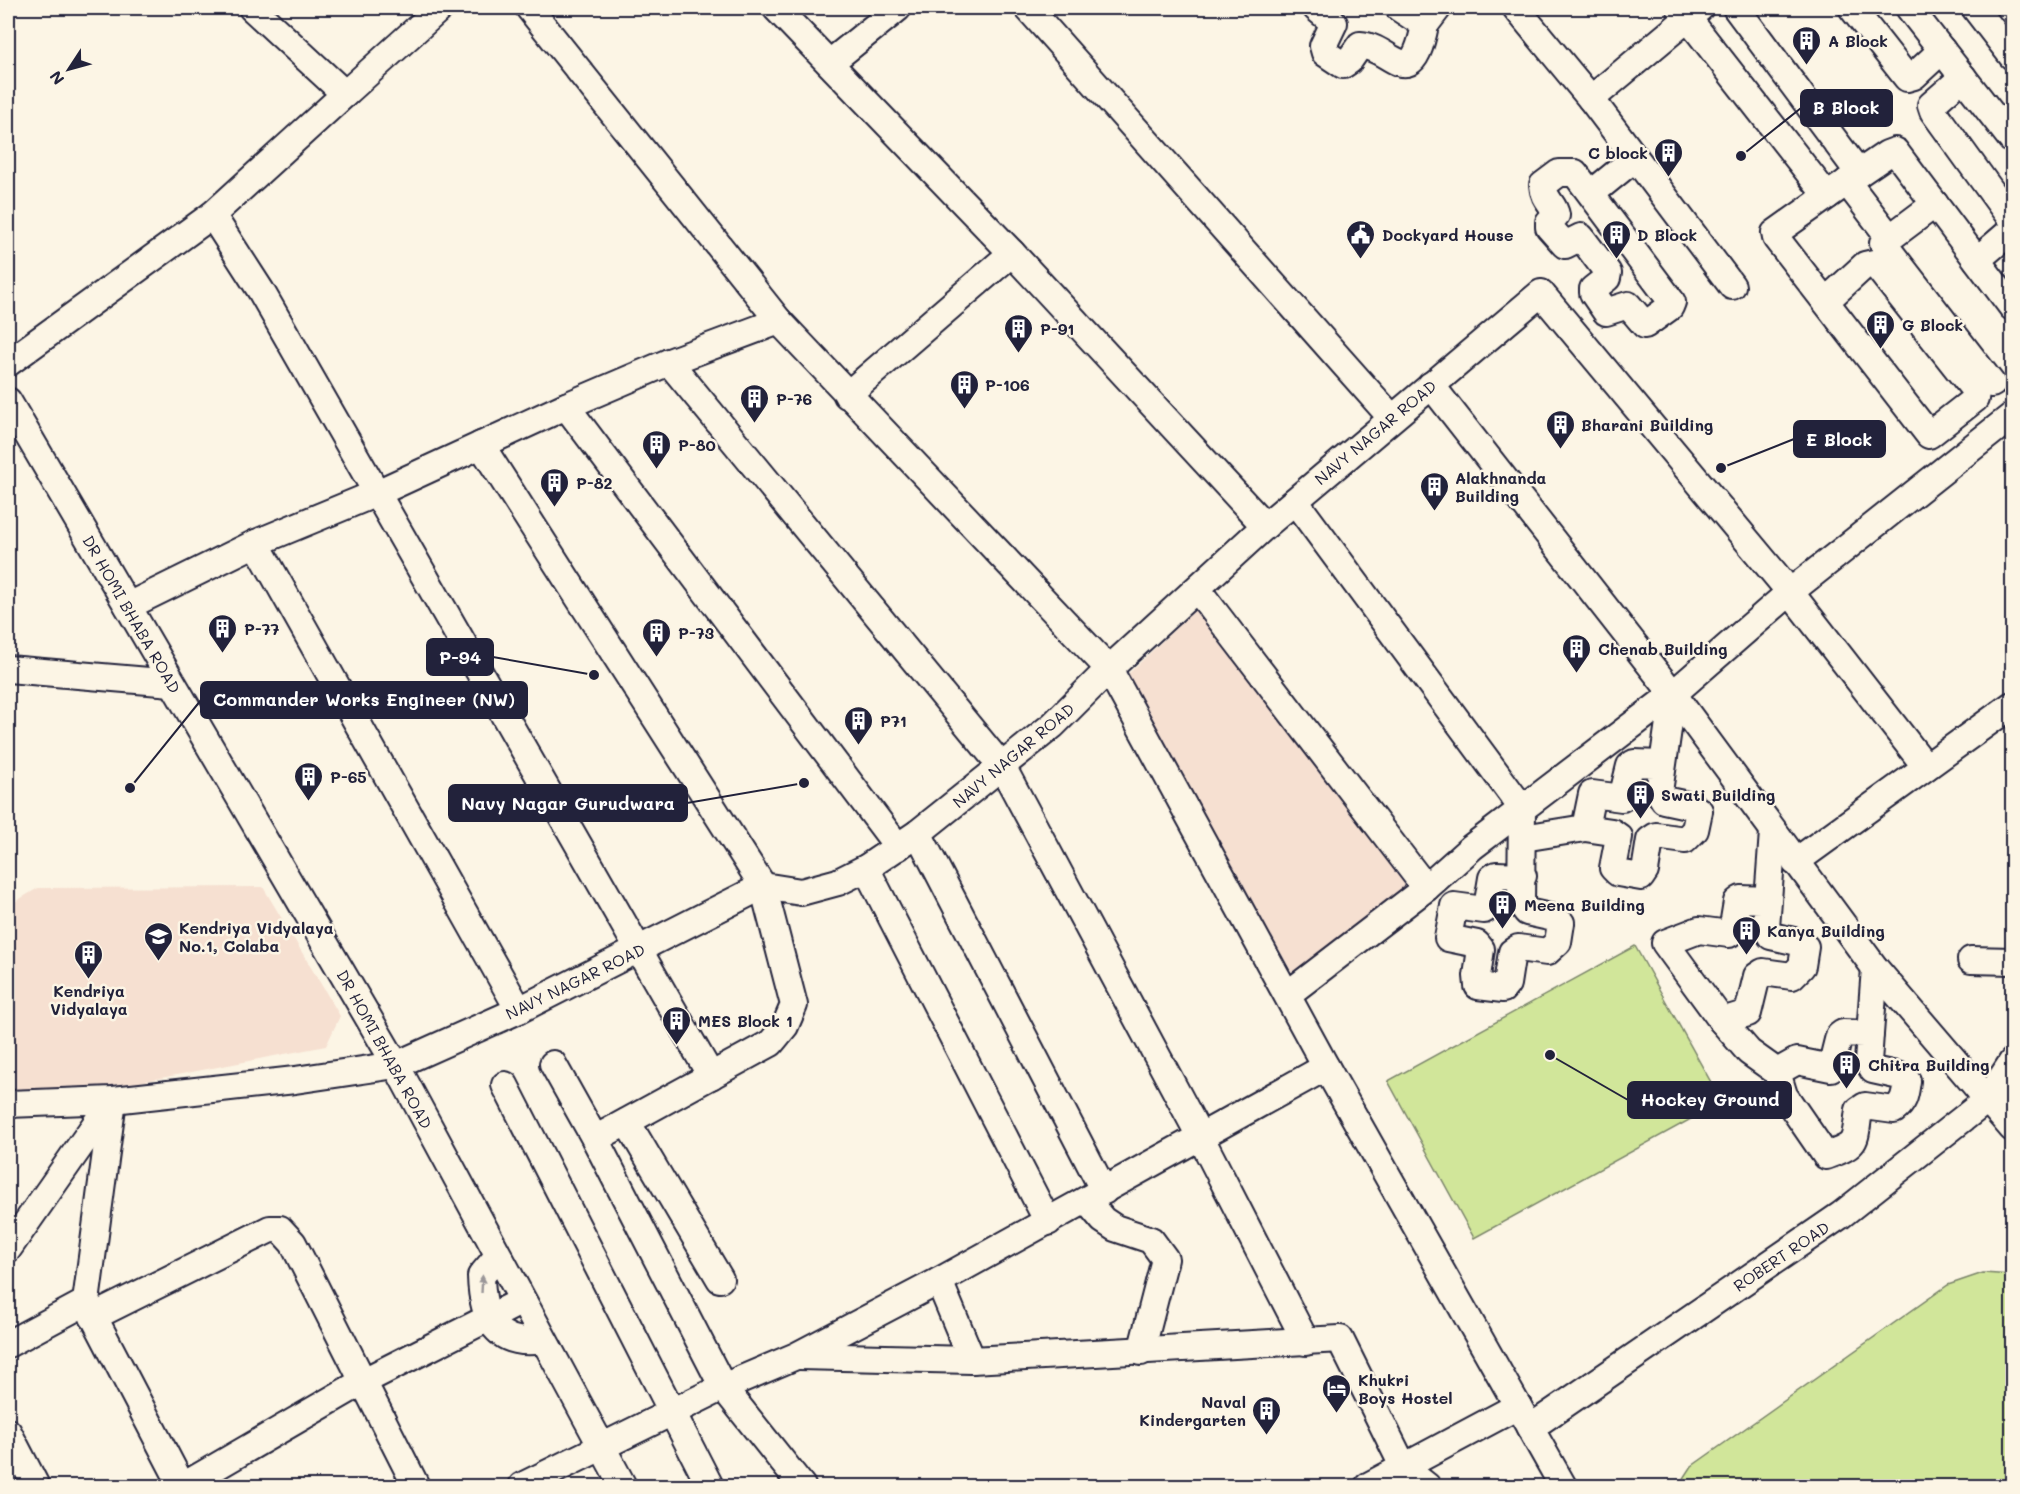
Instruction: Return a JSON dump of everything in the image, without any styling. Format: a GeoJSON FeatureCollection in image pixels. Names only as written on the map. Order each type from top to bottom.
{"type":"FeatureCollection","features":[{"type":"Feature","properties":{"kind":"street"},"geometry":{"type":"LineString","coordinates":[[252,8],[345,94]]}},
{"type":"Feature","properties":{"kind":"street"},"geometry":{"type":"LineString","coordinates":[[8,363],[212,215],[440,8]]}},
{"type":"Feature","properties":{"kind":"street"},"geometry":{"type":"LineString","coordinates":[[529,8],[778,321],[1109,669],[1326,1067],[1563,1486]]}},
{"type":"Feature","properties":{"kind":"street"},"geometry":{"type":"LineString","coordinates":[[776,8],[831,62],[1012,253],[1265,526]]}},
{"type":"Feature","properties":{"kind":"street"},"geometry":{"type":"LineString","coordinates":[[831,62],[898,8]]}},
{"type":"Feature","properties":{"kind":"street"},"geometry":{"type":"LineString","coordinates":[[1028,8],[1391,417]]}},
{"type":"Feature","properties":{"kind":"street"},"geometry":{"type":"LineString","coordinates":[[1316,8],[1334,23],[1323,46],[1325,52],[1343,65],[1349,61],[1360,45],[1396,63],[1412,59],[1421,47],[1432,16],[1399,8]]}},
{"type":"Feature","properties":{"kind":"street"},"geometry":{"type":"LineString","coordinates":[[1516,8],[1591,99],[1732,286]]}},
{"type":"Feature","properties":{"kind":"street"},"geometry":{"type":"LineString","coordinates":[[1736,8],[1844,183]]}},
{"type":"Feature","properties":{"kind":"street"},"geometry":{"type":"LineString","coordinates":[[1852,8],[1907,78],[1914,76],[1942,50]]}},
{"type":"Feature","properties":{"kind":"street"},"geometry":{"type":"LineString","coordinates":[[1909,8],[2013,141]]}},
{"type":"Feature","properties":{"kind":"street"},"geometry":{"type":"LineString","coordinates":[[1975,8],[2013,56]]}},
{"type":"Feature","properties":{"kind":"street"},"geometry":{"type":"LineString","coordinates":[[1591,99],[1690,11],[1844,183],[1890,238]]}},
{"type":"Feature","properties":{"kind":"street"},"geometry":{"type":"LineString","coordinates":[[1963,77],[1931,105],[1933,111],[2013,220]]}},
{"type":"Feature","properties":{"kind":"street"},"geometry":{"type":"LineString","coordinates":[[1826,301],[1865,265],[1874,263],[1976,393],[1975,399],[1929,435],[1826,301],[1775,233],[1844,183],[1895,151],[2013,307]]}},
{"type":"Feature","properties":{"kind":"street"},"geometry":{"type":"LineString","coordinates":[[1592,193],[1635,158]]}},
{"type":"Feature","properties":{"kind":"street"},"geometry":{"type":"LineString","coordinates":[[1559,173],[1575,173],[1592,193],[1672,302],[1670,307],[1645,325],[1628,305],[1606,312],[1593,293],[1593,289],[1607,278],[1608,273],[1581,237],[1565,245],[1550,227],[1549,222],[1556,212],[1544,198],[1543,185],[1559,173]]}},
{"type":"Feature","properties":{"kind":"street"},"geometry":{"type":"LineString","coordinates":[[1935,204],[1883,243],[1992,384]]}},
{"type":"Feature","properties":{"kind":"street"},"geometry":{"type":"LineString","coordinates":[[212,215],[261,291],[711,1076]]}},
{"type":"Feature","properties":{"kind":"street"},"geometry":{"type":"LineString","coordinates":[[1977,260],[2013,230]]}},
{"type":"Feature","properties":{"kind":"street"},"geometry":{"type":"LineString","coordinates":[[847,395],[1012,253]]}},
{"type":"Feature","properties":{"kind":"street","name":"NAVY NAGAR ROAD"},"geometry":{"type":"LineString","coordinates":[[8,1104],[113,1100],[295,1080],[396,1065],[519,1010],[763,886],[801,892],[838,882],[866,868],[908,840],[1003,768],[1053,725],[1109,669],[1265,526],[1391,417],[1541,293],[1790,592]]}},
{"type":"Feature","properties":{"kind":"street"},"geometry":{"type":"LineString","coordinates":[[128,606],[256,543],[377,493],[566,406],[669,362],[778,321]]}},
{"type":"Feature","properties":{"kind":"street"},"geometry":{"type":"LineString","coordinates":[[669,362],[1003,768],[1201,1138],[1306,1342]]}},
{"type":"Feature","properties":{"kind":"street"},"geometry":{"type":"LineString","coordinates":[[1431,385],[1673,694],[1875,968],[2001,1115]]}},
{"type":"Feature","properties":{"kind":"street","name":"DR HOMI BHABA ROAD"},"geometry":{"type":"LineString","coordinates":[[8,401],[396,1065],[623,1486]]}},
{"type":"Feature","properties":{"kind":"street"},"geometry":{"type":"LineString","coordinates":[[566,406],[908,840],[1095,1196],[1103,1221],[1115,1228],[1151,1240],[1165,1259],[1141,1352]]}},
{"type":"Feature","properties":{"kind":"street"},"geometry":{"type":"LineString","coordinates":[[1288,994],[1426,888],[1472,847],[1522,808],[1673,694],[1790,592],[2013,416]]}},
{"type":"Feature","properties":{"kind":"street"},"geometry":{"type":"LineString","coordinates":[[481,445],[763,886],[794,1005],[785,1026],[771,1043],[595,1139]]}},
{"type":"Feature","properties":{"kind":"street"},"geometry":{"type":"LineString","coordinates":[[1294,501],[1522,808],[1523,876],[1521,904],[1527,912],[1554,918],[1561,923],[1558,942],[1547,952],[1518,948],[1512,952],[1507,984],[1503,989],[1478,986],[1476,976],[1481,949],[1476,944],[1448,938],[1454,906],[1484,910],[1487,908],[1492,878],[1496,875],[1523,876]]}},
{"type":"Feature","properties":{"kind":"street"},"geometry":{"type":"LineString","coordinates":[[256,543],[519,1010]]}},
{"type":"Feature","properties":{"kind":"street"},"geometry":{"type":"LineString","coordinates":[[1197,589],[1426,888]]}},
{"type":"Feature","properties":{"kind":"street"},"geometry":{"type":"LineString","coordinates":[[1790,592],[1926,767]]}},
{"type":"Feature","properties":{"kind":"street"},"geometry":{"type":"LineString","coordinates":[[8,669],[172,683]]}},
{"type":"Feature","properties":{"kind":"street"},"geometry":{"type":"LineString","coordinates":[[1523,838],[1585,828],[1612,832],[1619,837],[1613,868],[1618,873],[1641,877],[1645,871],[1650,840],[1656,836],[1685,840],[1690,836],[1695,830],[1699,811],[1692,806],[1664,800],[1659,792],[1661,764],[1673,694]]}},
{"type":"Feature","properties":{"kind":"street"},"geometry":{"type":"LineString","coordinates":[[1795,862],[2013,705]]}},
{"type":"Feature","properties":{"kind":"street"},"geometry":{"type":"LineString","coordinates":[[1585,828],[1592,794],[1622,798],[1630,766],[1634,763],[1661,764]]}},
{"type":"Feature","properties":{"kind":"street"},"geometry":{"type":"LineString","coordinates":[[1722,1021],[1748,1013],[1757,976],[1763,972],[1792,976],[1802,966],[1805,947],[1798,942],[1771,936],[1766,928],[1773,832]]}},
{"type":"Feature","properties":{"kind":"street"},"geometry":{"type":"LineString","coordinates":[[866,868],[1048,1222]]}},
{"type":"Feature","properties":{"kind":"street"},"geometry":{"type":"LineString","coordinates":[[1768,900],[1741,899],[1737,902],[1732,932],[1729,934],[1699,930],[1665,943],[1722,1021],[1749,1052],[1777,1072],[1784,1095],[1826,1156],[1850,1147],[1854,1141],[1859,1110],[1865,1106],[1894,1110],[1904,1100],[1907,1081],[1900,1076],[1873,1070],[1868,1062],[1875,968]]}},
{"type":"Feature","properties":{"kind":"street"},"geometry":{"type":"LineString","coordinates":[[1971,960],[2013,961]]}},
{"type":"Feature","properties":{"kind":"street"},"geometry":{"type":"LineString","coordinates":[[1777,1072],[1797,1061],[1831,1068],[1839,1036],[1843,1033],[1870,1034]]}},
{"type":"Feature","properties":{"kind":"street","name":"ROBERT ROAD"},"geometry":{"type":"LineString","coordinates":[[1368,1486],[1404,1468],[1524,1417],[2001,1115],[2013,1062]]}},
{"type":"Feature","properties":{"kind":"street"},"geometry":{"type":"LineString","coordinates":[[553,1064],[595,1139],[723,1387],[802,1486]]}},
{"type":"Feature","properties":{"kind":"street"},"geometry":{"type":"LineString","coordinates":[[522,1486],[723,1387],[796,1356],[1048,1222],[1326,1067]]}},
{"type":"Feature","properties":{"kind":"street"},"geometry":{"type":"LineString","coordinates":[[504,1085],[710,1486]]}},
{"type":"Feature","properties":{"kind":"street"},"geometry":{"type":"LineString","coordinates":[[8,1248],[113,1100]]}},
{"type":"Feature","properties":{"kind":"street"},"geometry":{"type":"LineString","coordinates":[[113,1100],[89,1309],[182,1486],[362,1382],[522,1301]]}},
{"type":"Feature","properties":{"kind":"street"},"geometry":{"type":"LineString","coordinates":[[627,1122],[720,1279]]}},
{"type":"Feature","properties":{"kind":"street"},"geometry":{"type":"LineString","coordinates":[[8,1223],[8,1248]]}},
{"type":"Feature","properties":{"kind":"street"},"geometry":{"type":"LineString","coordinates":[[8,1344],[270,1229],[280,1229],[293,1243],[416,1486]]}},
{"type":"Feature","properties":{"kind":"street"},"geometry":{"type":"LineString","coordinates":[[498,1256],[481,1276],[481,1296],[489,1319],[502,1334],[522,1344],[543,1340]]}},
{"type":"Feature","properties":{"kind":"street"},"geometry":{"type":"LineString","coordinates":[[939,1281],[972,1360]]}},
{"type":"Feature","properties":{"kind":"street"},"geometry":{"type":"LineString","coordinates":[[796,1356],[972,1360],[1340,1339],[1404,1468],[1427,1486]]}},
{"type":"Feature","properties":{"kind":"street"},"geometry":{"type":"LineString","coordinates":[[8,1431],[36,1486]]}},
{"type":"Feature","properties":{"kind":"shaded area"},"geometry":{"type":"Polygon","coordinates":[[[1201,604],[1418,888],[1296,979],[1122,680],[1201,604]]]}},
{"type":"Feature","properties":{"kind":"shaded area","name":"Kendriya Vidyalaya No.1, Colaba"},"geometry":{"type":"Polygon","coordinates":[[[263,887],[340,1016],[326,1046],[73,1095],[8,1096],[8,906],[38,888],[263,887]]]}},
{"type":"Feature","properties":{"kind":"green space"},"geometry":{"type":"Polygon","coordinates":[[[1635,946],[1722,1102],[1474,1238],[1388,1081],[1635,946]]]}},
{"type":"Feature","properties":{"kind":"green space"},"geometry":{"type":"Polygon","coordinates":[[[1983,1273],[2012,1275],[2012,1486],[1679,1486],[1692,1466],[1948,1285],[1983,1273]]]}},
{"type":"Feature","properties":{"kind":"place","name":"A Block"},"geometry":{"type":"Point","coordinates":[1807,66]}},
{"type":"Feature","properties":{"kind":"place","name":"B Block"},"geometry":{"type":"Point","coordinates":[1741,156]}},
{"type":"Feature","properties":{"kind":"place","name":"C block"},"geometry":{"type":"Point","coordinates":[1669,178]}},
{"type":"Feature","properties":{"kind":"place","name":"Dockyard House"},"geometry":{"type":"Point","coordinates":[1361,260]}},
{"type":"Feature","properties":{"kind":"place","name":"D Block"},"geometry":{"type":"Point","coordinates":[1616,260]}},
{"type":"Feature","properties":{"kind":"place","name":"G Block"},"geometry":{"type":"Point","coordinates":[1881,350]}},
{"type":"Feature","properties":{"kind":"place","name":"P-91"},"geometry":{"type":"Point","coordinates":[1019,354]}},
{"type":"Feature","properties":{"kind":"place","name":"P-106"},"geometry":{"type":"Point","coordinates":[964,410]}},
{"type":"Feature","properties":{"kind":"place","name":"P-76"},"geometry":{"type":"Point","coordinates":[755,424]}},
{"type":"Feature","properties":{"kind":"place","name":"Bharani Building"},"geometry":{"type":"Point","coordinates":[1560,450]}},
{"type":"Feature","properties":{"kind":"place","name":"E Block"},"geometry":{"type":"Point","coordinates":[1721,468]}},
{"type":"Feature","properties":{"kind":"place","name":"P-80"},"geometry":{"type":"Point","coordinates":[657,470]}},
{"type":"Feature","properties":{"kind":"place","name":"P-82"},"geometry":{"type":"Point","coordinates":[555,508]}},
{"type":"Feature","properties":{"kind":"place","name":"Alakhnanda Building"},"geometry":{"type":"Point","coordinates":[1434,512]}},
{"type":"Feature","properties":{"kind":"place","name":"P-77"},"geometry":{"type":"Point","coordinates":[223,654]}},
{"type":"Feature","properties":{"kind":"place","name":"P-73"},"geometry":{"type":"Point","coordinates":[657,658]}},
{"type":"Feature","properties":{"kind":"place","name":"Chenab Building"},"geometry":{"type":"Point","coordinates":[1577,674]}},
{"type":"Feature","properties":{"kind":"place","name":"P-94"},"geometry":{"type":"Point","coordinates":[594,675]}},
{"type":"Feature","properties":{"kind":"place","name":"P71"},"geometry":{"type":"Point","coordinates":[859,746]}},
{"type":"Feature","properties":{"kind":"place","name":"Navy Nagar Gurudwara"},"geometry":{"type":"Point","coordinates":[804,783]}},
{"type":"Feature","properties":{"kind":"place","name":"Commander Works Engineer (NW)"},"geometry":{"type":"Point","coordinates":[130,788]}},
{"type":"Feature","properties":{"kind":"place","name":"P-65"},"geometry":{"type":"Point","coordinates":[309,802]}},
{"type":"Feature","properties":{"kind":"place","name":"Swati Building"},"geometry":{"type":"Point","coordinates":[1640,820]}},
{"type":"Feature","properties":{"kind":"place","name":"Meena Building"},"geometry":{"type":"Point","coordinates":[1503,930]}},
{"type":"Feature","properties":{"kind":"place","name":"Kanya Building"},"geometry":{"type":"Point","coordinates":[1746,956]}},
{"type":"Feature","properties":{"kind":"place","name":"Kendriya Vidyalaya No.1, Colaba"},"geometry":{"type":"Point","coordinates":[158,962]}},
{"type":"Feature","properties":{"kind":"place","name":"Kendriya Vidyalaya"},"geometry":{"type":"Point","coordinates":[89,980]}},
{"type":"Feature","properties":{"kind":"place","name":"MES Block 1"},"geometry":{"type":"Point","coordinates":[677,1046]}},
{"type":"Feature","properties":{"kind":"place","name":"Hockey Ground"},"geometry":{"type":"Point","coordinates":[1550,1055]}},
{"type":"Feature","properties":{"kind":"place","name":"Chitra Building"},"geometry":{"type":"Point","coordinates":[1847,1090]}},
{"type":"Feature","properties":{"kind":"place","name":"Khukri Boys Hostel"},"geometry":{"type":"Point","coordinates":[1337,1414]}},
{"type":"Feature","properties":{"kind":"place","name":"Naval Kindergarten"},"geometry":{"type":"Point","coordinates":[1267,1436]}}]}
